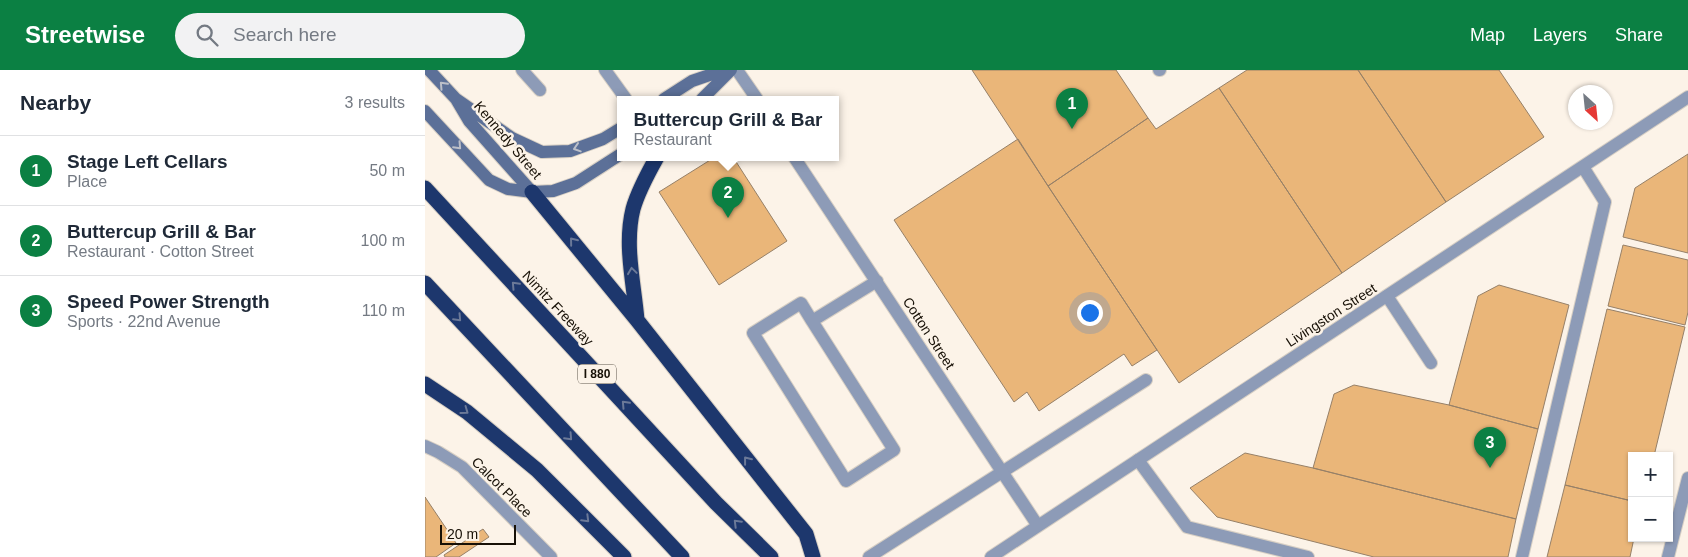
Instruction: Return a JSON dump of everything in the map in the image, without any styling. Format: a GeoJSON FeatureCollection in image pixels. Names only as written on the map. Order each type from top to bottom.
{"type":"FeatureCollection","features":[{"type":"Feature","properties":{"kind":"highway"},"geometry":{"type":"LineString","coordinates":[[637,320],[629,236],[633,209],[647,174],[655,161]]}},
{"type":"Feature","properties":{"kind":"highway","name":"Nimitz Freeway"},"geometry":{"type":"LineString","coordinates":[[425,188],[716,502],[771,557]]}},
{"type":"Feature","properties":{"kind":"highway"},"geometry":{"type":"LineString","coordinates":[[532,192],[637,320],[806,534],[813,557]]}},
{"type":"Feature","properties":{"kind":"highway"},"geometry":{"type":"LineString","coordinates":[[425,282],[682,557]]}},
{"type":"Feature","properties":{"kind":"highway"},"geometry":{"type":"LineString","coordinates":[[425,384],[467,412],[537,470],[625,557]]}},
{"type":"Feature","properties":{"kind":"main road","name":"Kennedy Street"},"geometry":{"type":"LineString","coordinates":[[429,70],[456,99],[469,121],[532,192]]}},
{"type":"Feature","properties":{"kind":"main road"},"geometry":{"type":"LineString","coordinates":[[669,96],[692,81],[724,70]]}},
{"type":"Feature","properties":{"kind":"main road"},"geometry":{"type":"LineString","coordinates":[[705,96],[731,70]]}},
{"type":"Feature","properties":{"kind":"main road"},"geometry":{"type":"LineString","coordinates":[[456,99],[513,138],[542,152],[570,151],[603,139],[617,130]]}},
{"type":"Feature","properties":{"kind":"main road","name":"Kennedy Street"},"geometry":{"type":"LineString","coordinates":[[425,111],[489,180],[508,189],[532,192]]}},
{"type":"Feature","properties":{"kind":"main road"},"geometry":{"type":"LineString","coordinates":[[532,192],[553,191],[576,183],[617,157]]}},
{"type":"Feature","properties":{"kind":"street"},"geometry":{"type":"LineString","coordinates":[[522,70],[540,90]]}},
{"type":"Feature","properties":{"kind":"street"},"geometry":{"type":"LineString","coordinates":[[605,70],[624,96]]}},
{"type":"Feature","properties":{"kind":"street"},"geometry":{"type":"LineString","coordinates":[[737,70],[755,96]]}},
{"type":"Feature","properties":{"kind":"street","name":"Livingston Street"},"geometry":{"type":"LineString","coordinates":[[991,557],[1688,97]]}},
{"type":"Feature","properties":{"kind":"street","name":"Cotton Street"},"geometry":{"type":"LineString","coordinates":[[798,161],[1038,526]]}},
{"type":"Feature","properties":{"kind":"street"},"geometry":{"type":"LineString","coordinates":[[1522,557],[1605,202],[1583,167]]}},
{"type":"Feature","properties":{"kind":"street"},"geometry":{"type":"LineString","coordinates":[[812,321],[877,281]]}},
{"type":"Feature","properties":{"kind":"street"},"geometry":{"type":"LineString","coordinates":[[1387,296],[1431,363]]}},
{"type":"Feature","properties":{"kind":"street"},"geometry":{"type":"LineString","coordinates":[[801,303],[812,321],[894,450],[846,480],[753,333],[801,303]]}},
{"type":"Feature","properties":{"kind":"street"},"geometry":{"type":"LineString","coordinates":[[869,557],[1145,380]]}},
{"type":"Feature","properties":{"kind":"street","name":"Calcot Place"},"geometry":{"type":"LineString","coordinates":[[425,446],[463,467],[551,557]]}},
{"type":"Feature","properties":{"kind":"street"},"geometry":{"type":"LineString","coordinates":[[1138,460],[1187,527],[1308,557]]}},
{"type":"Feature","properties":{"kind":"street"},"geometry":{"type":"LineString","coordinates":[[1668,557],[1688,478]]}},
{"type":"Feature","properties":{"kind":"building"},"geometry":{"type":"Polygon","coordinates":[[[972,70],[1116,70],[1148,118],[1048,186],[972,70]]]}},
{"type":"Feature","properties":{"kind":"building"},"geometry":{"type":"Polygon","coordinates":[[[1247,70],[1358,70],[1446,202],[1342,273],[1219,88],[1247,70]]]}},
{"type":"Feature","properties":{"kind":"building"},"geometry":{"type":"Polygon","coordinates":[[[1358,70],[1499,70],[1544,137],[1446,202],[1358,70]]]}},
{"type":"Feature","properties":{"kind":"building"},"geometry":{"type":"Polygon","coordinates":[[[1219,88],[1342,273],[1179,383],[1048,186],[1148,118],[1156,129],[1219,88]]]}},
{"type":"Feature","properties":{"kind":"building"},"geometry":{"type":"Polygon","coordinates":[[[1018,139],[1157,350],[1132,366],[1124,354],[1039,411],[1027,392],[1014,402],[894,220],[1018,139]]]}},
{"type":"Feature","properties":{"kind":"building"},"geometry":{"type":"Polygon","coordinates":[[[1688,154],[1688,253],[1623,237],[1635,188],[1688,154]]]}},
{"type":"Feature","properties":{"kind":"building"},"geometry":{"type":"Polygon","coordinates":[[[709,161],[736,161],[787,241],[719,285],[659,192],[709,161]]]}},
{"type":"Feature","properties":{"kind":"building"},"geometry":{"type":"Polygon","coordinates":[[[1623,245],[1688,260],[1688,312],[1685,325],[1608,306],[1623,245]]]}},
{"type":"Feature","properties":{"kind":"building"},"geometry":{"type":"Polygon","coordinates":[[[1499,285],[1569,305],[1538,429],[1449,405],[1478,296],[1499,285]]]}},
{"type":"Feature","properties":{"kind":"building"},"geometry":{"type":"Polygon","coordinates":[[[1607,309],[1685,327],[1655,452],[1628,452],[1628,500],[1565,485],[1607,309]]]}},
{"type":"Feature","properties":{"kind":"building"},"geometry":{"type":"Polygon","coordinates":[[[1354,385],[1449,405],[1538,429],[1516,519],[1313,468],[1334,394],[1354,385]]]}},
{"type":"Feature","properties":{"kind":"building"},"geometry":{"type":"Polygon","coordinates":[[[1245,453],[1313,468],[1516,519],[1508,557],[1374,557],[1217,517],[1190,488],[1245,453]]]}},
{"type":"Feature","properties":{"kind":"building"},"geometry":{"type":"Polygon","coordinates":[[[1565,485],[1628,500],[1628,542],[1633,542],[1630,557],[1547,557],[1565,485]]]}},
{"type":"Feature","properties":{"kind":"building"},"geometry":{"type":"Polygon","coordinates":[[[425,497],[456,543],[436,557],[425,557],[425,497]]]}},
{"type":"Feature","properties":{"kind":"building"},"geometry":{"type":"Polygon","coordinates":[[[483,529],[489,537],[459,557],[445,557],[444,555],[483,529]]]}},
{"type":"Feature","properties":{"kind":"place","name":"Stage Left Cellars"},"geometry":{"type":"Point","coordinates":[1072,129]}},
{"type":"Feature","properties":{"kind":"place","name":"Buttercup Grill & Bar"},"geometry":{"type":"Point","coordinates":[728,218]}},
{"type":"Feature","properties":{"kind":"place","name":"Speed Power Strength"},"geometry":{"type":"Point","coordinates":[1490,468]}}]}
